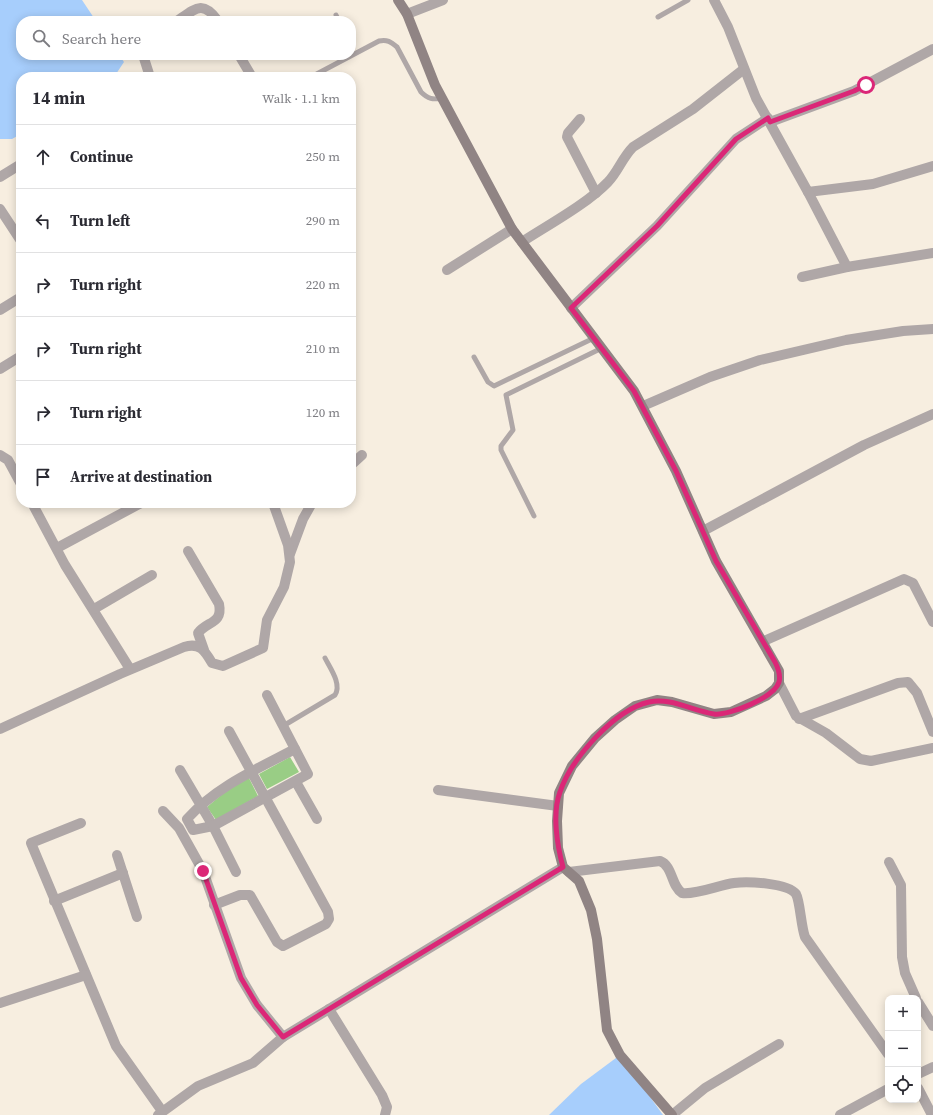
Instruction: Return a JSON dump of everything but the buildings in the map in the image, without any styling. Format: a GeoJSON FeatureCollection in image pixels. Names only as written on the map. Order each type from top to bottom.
{"type":"FeatureCollection","features":[{"type":"Feature","properties":{"kind":"street"},"geometry":{"type":"LineString","coordinates":[[398,0],[407,14],[423,58],[442,98],[512,229],[571,308],[617,366],[643,406],[673,464],[716,561],[764,641],[779,671],[779,683],[794,713],[799,719],[826,733],[854,756],[864,761],[871,762],[933,748]]}},
{"type":"Feature","properties":{"kind":"street"},"geometry":{"type":"LineString","coordinates":[[407,14],[443,0]]}},
{"type":"Feature","properties":{"kind":"street"},"geometry":{"type":"LineString","coordinates":[[714,0],[728,27],[756,98],[808,192],[847,267]]}},
{"type":"Feature","properties":{"kind":"street"},"geometry":{"type":"LineString","coordinates":[[184,16],[205,3],[215,16]]}},
{"type":"Feature","properties":{"kind":"street"},"geometry":{"type":"LineString","coordinates":[[571,308],[657,226],[736,139],[769,120],[854,91],[933,48]]}},
{"type":"Feature","properties":{"kind":"street"},"geometry":{"type":"LineString","coordinates":[[145,60],[148,72]]}},
{"type":"Feature","properties":{"kind":"street"},"geometry":{"type":"LineString","coordinates":[[242,60],[249,72]]}},
{"type":"Feature","properties":{"kind":"street"},"geometry":{"type":"LineString","coordinates":[[522,242],[596,193],[612,177],[625,155],[633,147],[693,109],[744,69]]}},
{"type":"Feature","properties":{"kind":"street"},"geometry":{"type":"LineString","coordinates":[[580,119],[568,132],[567,137],[596,193]]}},
{"type":"Feature","properties":{"kind":"street"},"geometry":{"type":"LineString","coordinates":[[808,192],[873,184],[933,166]]}},
{"type":"Feature","properties":{"kind":"street"},"geometry":{"type":"LineString","coordinates":[[0,177],[16,167]]}},
{"type":"Feature","properties":{"kind":"street"},"geometry":{"type":"LineString","coordinates":[[1,211],[16,234]]}},
{"type":"Feature","properties":{"kind":"street"},"geometry":{"type":"LineString","coordinates":[[447,270],[512,229]]}},
{"type":"Feature","properties":{"kind":"street"},"geometry":{"type":"LineString","coordinates":[[802,277],[847,267],[933,253]]}},
{"type":"Feature","properties":{"kind":"street"},"geometry":{"type":"LineString","coordinates":[[0,310],[16,300]]}},
{"type":"Feature","properties":{"kind":"street"},"geometry":{"type":"LineString","coordinates":[[643,406],[710,377],[760,360],[846,340],[903,331],[933,329]]}},
{"type":"Feature","properties":{"kind":"street"},"geometry":{"type":"LineString","coordinates":[[0,369],[16,359]]}},
{"type":"Feature","properties":{"kind":"street"},"geometry":{"type":"LineString","coordinates":[[703,531],[864,445],[933,414]]}},
{"type":"Feature","properties":{"kind":"street"},"geometry":{"type":"LineString","coordinates":[[0,455],[8,460],[16,472]]}},
{"type":"Feature","properties":{"kind":"street"},"geometry":{"type":"LineString","coordinates":[[356,460],[362,455]]}},
{"type":"Feature","properties":{"kind":"street"},"geometry":{"type":"LineString","coordinates":[[35,508],[65,565],[94,609],[130,669]]}},
{"type":"Feature","properties":{"kind":"street"},"geometry":{"type":"LineString","coordinates":[[57,548],[132,508]]}},
{"type":"Feature","properties":{"kind":"street"},"geometry":{"type":"LineString","coordinates":[[275,508],[290,554]]}},
{"type":"Feature","properties":{"kind":"street"},"geometry":{"type":"LineString","coordinates":[[188,551],[219,604],[221,612],[218,618],[201,629],[198,633],[204,650],[212,663],[223,666],[263,648],[267,620],[284,587],[289,568],[290,554],[302,519],[309,508]]}},
{"type":"Feature","properties":{"kind":"street"},"geometry":{"type":"LineString","coordinates":[[94,609],[152,575]]}},
{"type":"Feature","properties":{"kind":"street"},"geometry":{"type":"LineString","coordinates":[[764,641],[904,579],[914,583],[933,622]]}},
{"type":"Feature","properties":{"kind":"street"},"geometry":{"type":"LineString","coordinates":[[0,726],[0,729],[130,669],[190,645],[200,647],[204,650]]}},
{"type":"Feature","properties":{"kind":"street"},"geometry":{"type":"LineString","coordinates":[[799,719],[898,683],[908,682],[917,693],[933,732]]}},
{"type":"Feature","properties":{"kind":"street"},"geometry":{"type":"LineString","coordinates":[[779,683],[775,689],[766,696],[731,712],[722,714],[714,714],[672,702],[657,700],[635,706],[614,720],[595,738],[572,766],[559,793],[558,806],[558,848],[566,869],[579,881],[591,910],[597,939],[606,1018],[611,1039],[620,1055],[672,1115],[705,1088],[779,1044]]}},
{"type":"Feature","properties":{"kind":"street"},"geometry":{"type":"LineString","coordinates":[[267,695],[308,774],[296,782],[213,826],[193,830],[188,819],[200,805],[227,784],[295,749]]}},
{"type":"Feature","properties":{"kind":"street"},"geometry":{"type":"LineString","coordinates":[[214,905],[240,895],[250,895],[277,942],[283,946],[326,924],[328,921],[328,912],[287,840],[266,797],[229,731]]}},
{"type":"Feature","properties":{"kind":"street"},"geometry":{"type":"LineString","coordinates":[[180,770],[213,826],[236,872]]}},
{"type":"Feature","properties":{"kind":"street"},"geometry":{"type":"LineString","coordinates":[[296,782],[317,819]]}},
{"type":"Feature","properties":{"kind":"street"},"geometry":{"type":"LineString","coordinates":[[438,790],[558,806]]}},
{"type":"Feature","properties":{"kind":"street"},"geometry":{"type":"LineString","coordinates":[[163,811],[179,828],[203,871],[241,978],[257,1005],[283,1037]]}},
{"type":"Feature","properties":{"kind":"street"},"geometry":{"type":"LineString","coordinates":[[81,823],[31,843],[116,1046],[160,1113],[198,1086],[253,1063],[283,1037],[566,869],[660,861],[667,867],[676,887],[682,893],[734,883],[778,886],[792,890],[798,900],[801,925],[805,937],[885,1050]]}},
{"type":"Feature","properties":{"kind":"street"},"geometry":{"type":"LineString","coordinates":[[179,828],[190,823]]}},
{"type":"Feature","properties":{"kind":"street"},"geometry":{"type":"LineString","coordinates":[[117,855],[137,917]]}},
{"type":"Feature","properties":{"kind":"street"},"geometry":{"type":"LineString","coordinates":[[889,862],[902,885],[902,957],[907,980],[914,995]]}},
{"type":"Feature","properties":{"kind":"street"},"geometry":{"type":"LineString","coordinates":[[54,901],[123,873]]}},
{"type":"Feature","properties":{"kind":"street"},"geometry":{"type":"LineString","coordinates":[[0,1003],[86,975]]}},
{"type":"Feature","properties":{"kind":"street"},"geometry":{"type":"LineString","coordinates":[[921,1007],[933,1026]]}},
{"type":"Feature","properties":{"kind":"street"},"geometry":{"type":"LineString","coordinates":[[329,1009],[384,1098],[387,1107],[385,1115]]}},
{"type":"Feature","properties":{"kind":"street"},"geometry":{"type":"LineString","coordinates":[[921,1073],[933,1067]]}},
{"type":"Feature","properties":{"kind":"street"},"geometry":{"type":"LineString","coordinates":[[840,1115],[885,1091]]}},
{"type":"Feature","properties":{"kind":"street"},"geometry":{"type":"LineString","coordinates":[[921,1094],[932,1115]]}},
{"type":"Feature","properties":{"kind":"lane"},"geometry":{"type":"LineString","coordinates":[[658,17],[688,0]]}},
{"type":"Feature","properties":{"kind":"lane"},"geometry":{"type":"LineString","coordinates":[[356,53],[379,41],[385,40],[391,42],[397,47],[421,92],[429,99],[442,98]]}},
{"type":"Feature","properties":{"kind":"lane"},"geometry":{"type":"LineString","coordinates":[[321,72],[343,60]]}},
{"type":"Feature","properties":{"kind":"lane"},"geometry":{"type":"LineString","coordinates":[[474,357],[488,382],[494,386],[594,338]]}},
{"type":"Feature","properties":{"kind":"lane"},"geometry":{"type":"LineString","coordinates":[[534,516],[501,450],[501,446],[513,430],[506,395],[602,348]]}},
{"type":"Feature","properties":{"kind":"lane"},"geometry":{"type":"LineString","coordinates":[[283,726],[335,695],[337,691],[336,682],[325,658]]}},
{"type":"Feature","properties":{"kind":"green space"},"geometry":{"type":"Polygon","coordinates":[[[290,757],[299,772],[267,789],[259,774],[290,757]]]}},
{"type":"Feature","properties":{"kind":"green space"},"geometry":{"type":"Polygon","coordinates":[[[249,778],[258,796],[216,820],[207,807],[226,791],[249,778]]]}},
{"type":"Feature","properties":{"kind":"water"},"geometry":{"type":"Polygon","coordinates":[[[0,0],[82,0],[93,16],[16,16],[16,60],[123,60],[124,62],[117,72],[16,72],[16,137],[12,139],[0,139],[0,0]]]}},
{"type":"Feature","properties":{"kind":"water"},"geometry":{"type":"Polygon","coordinates":[[[620,1055],[663,1115],[549,1115],[581,1084],[620,1055]]]}},
{"type":"Feature","properties":{"kind":"route"},"geometry":{"type":"LineString","coordinates":[[203,871],[226,940],[241,978],[257,1005],[283,1037],[563,867],[558,848],[556,821],[559,793],[572,766],[595,738],[614,720],[635,706],[657,700],[672,702],[714,714],[722,714],[731,712],[766,696],[775,689],[779,683],[780,676],[775,662],[716,561],[654,425],[617,366],[571,308],[657,226],[736,139],[746,131],[757,123],[768,118],[770,122],[854,91],[866,85]]}}]}
